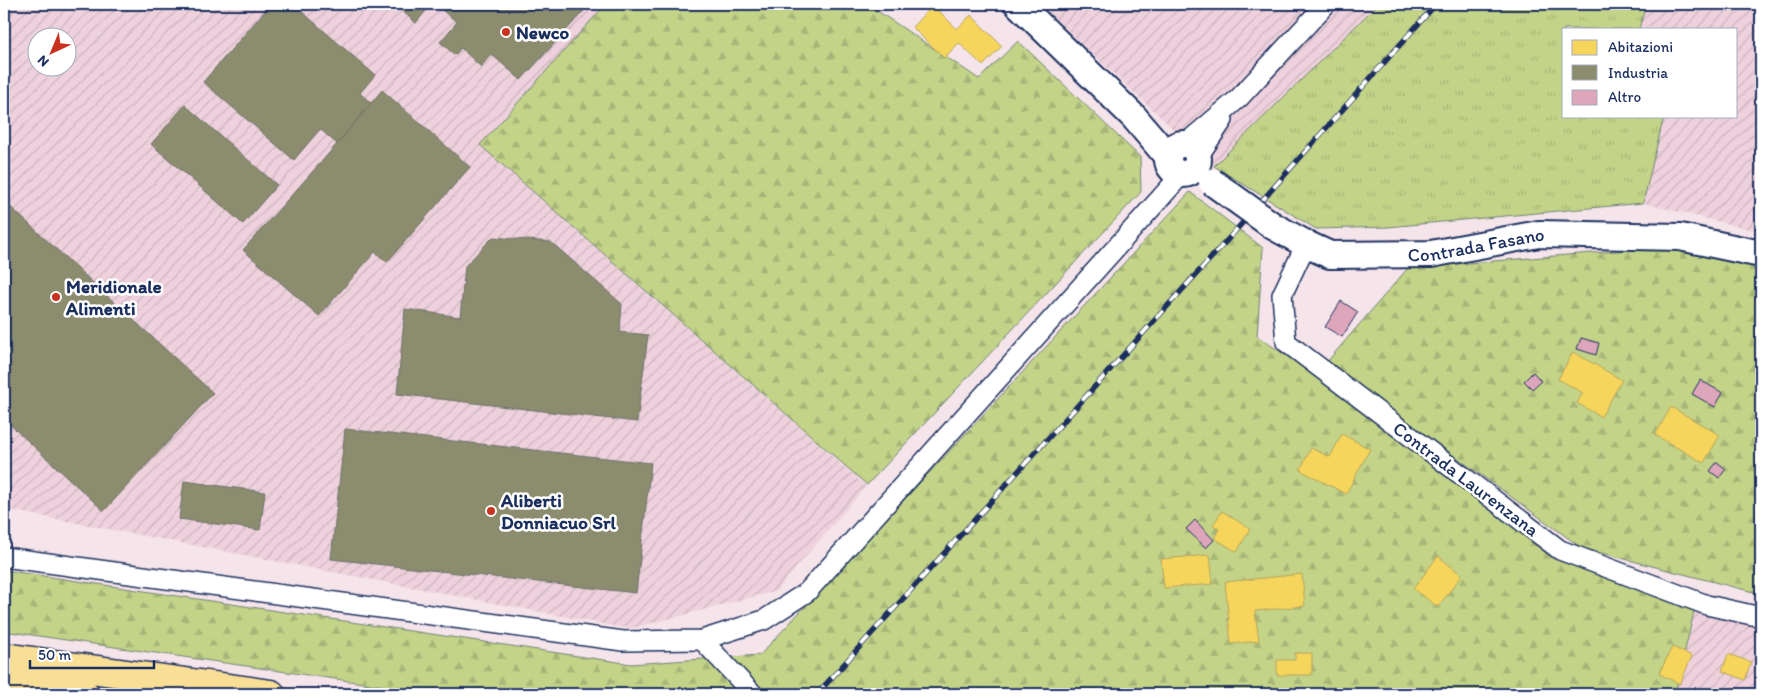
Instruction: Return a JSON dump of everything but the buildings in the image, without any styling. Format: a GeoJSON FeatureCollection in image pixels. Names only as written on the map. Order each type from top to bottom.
{"type":"FeatureCollection","features":[{"type":"Feature","properties":{"kind":"highway"},"geometry":{"type":"LineString","coordinates":[[4,657],[271,694]]}},
{"type":"Feature","properties":{"kind":"highway"},"geometry":{"type":"LineString","coordinates":[[4,683],[85,694]]}},
{"type":"Feature","properties":{"kind":"main road","name":"Contrada Fasano"},"geometry":{"type":"LineString","coordinates":[[1018,4],[1134,117],[1186,163],[1273,226],[1330,255],[1431,254],[1539,234],[1680,237],[1761,254]]}},
{"type":"Feature","properties":{"kind":"street"},"geometry":{"type":"LineString","coordinates":[[4,556],[623,641],[702,640],[764,620],[807,592],[1140,220],[1239,98],[1326,4]]}},
{"type":"Feature","properties":{"kind":"street","name":"Contrada Laurenzana"},"geometry":{"type":"LineString","coordinates":[[1306,244],[1282,295],[1286,342],[1560,550],[1707,605],[1761,617]]}},
{"type":"Feature","properties":{"kind":"street"},"geometry":{"type":"LineString","coordinates":[[702,640],[753,694]]}},
{"type":"Feature","properties":{"kind":"shaded area"},"geometry":{"type":"Polygon","coordinates":[[[4,4],[606,4],[480,145],[866,486],[776,591],[629,629],[4,509],[4,4]]]}},
{"type":"Feature","properties":{"kind":"shaded area"},"geometry":{"type":"Polygon","coordinates":[[[1039,4],[1378,4],[1214,167],[1039,4]]]}},
{"type":"Feature","properties":{"kind":"shaded area"},"geometry":{"type":"Polygon","coordinates":[[[1646,4],[1761,4],[1761,232],[1643,203],[1664,118],[1738,118],[1738,28],[1639,28],[1646,4]]]}},
{"type":"Feature","properties":{"kind":"shaded area"},"geometry":{"type":"Polygon","coordinates":[[[1695,607],[1761,625],[1761,694],[1675,694],[1695,607]]]}},
{"type":"Feature","properties":{"kind":"green space"},"geometry":{"type":"Polygon","coordinates":[[[606,4],[867,4],[979,79],[1018,41],[1140,157],[1141,192],[867,485],[480,145],[606,4]]]}},
{"type":"Feature","properties":{"kind":"green space"},"geometry":{"type":"Polygon","coordinates":[[[1378,4],[1646,4],[1639,28],[1562,28],[1562,118],[1664,118],[1643,203],[1388,227],[1316,229],[1214,166],[1378,4]]]}},
{"type":"Feature","properties":{"kind":"green space"},"geometry":{"type":"Polygon","coordinates":[[[1190,192],[1263,248],[1257,336],[1321,379],[1554,559],[1695,607],[1675,694],[439,694],[4,631],[4,570],[631,664],[760,655],[1190,192]]]}},
{"type":"Feature","properties":{"kind":"green space"},"geometry":{"type":"Polygon","coordinates":[[[1665,247],[1761,268],[1761,594],[1582,548],[1326,363],[1408,268],[1665,247]]]}},
{"type":"Feature","properties":{"kind":"railway"},"geometry":{"type":"LineString","coordinates":[[817,694],[1229,238],[1436,4]]}},
{"type":"Feature","properties":{"kind":"place","name":"Newco"},"geometry":{"type":"Point","coordinates":[506,32]}},
{"type":"Feature","properties":{"kind":"place","name":"Meridionale Alimenti"},"geometry":{"type":"Point","coordinates":[56,297]}},
{"type":"Feature","properties":{"kind":"place","name":"Aliberti Donniacuo Srl"},"geometry":{"type":"Point","coordinates":[491,511]}}]}
